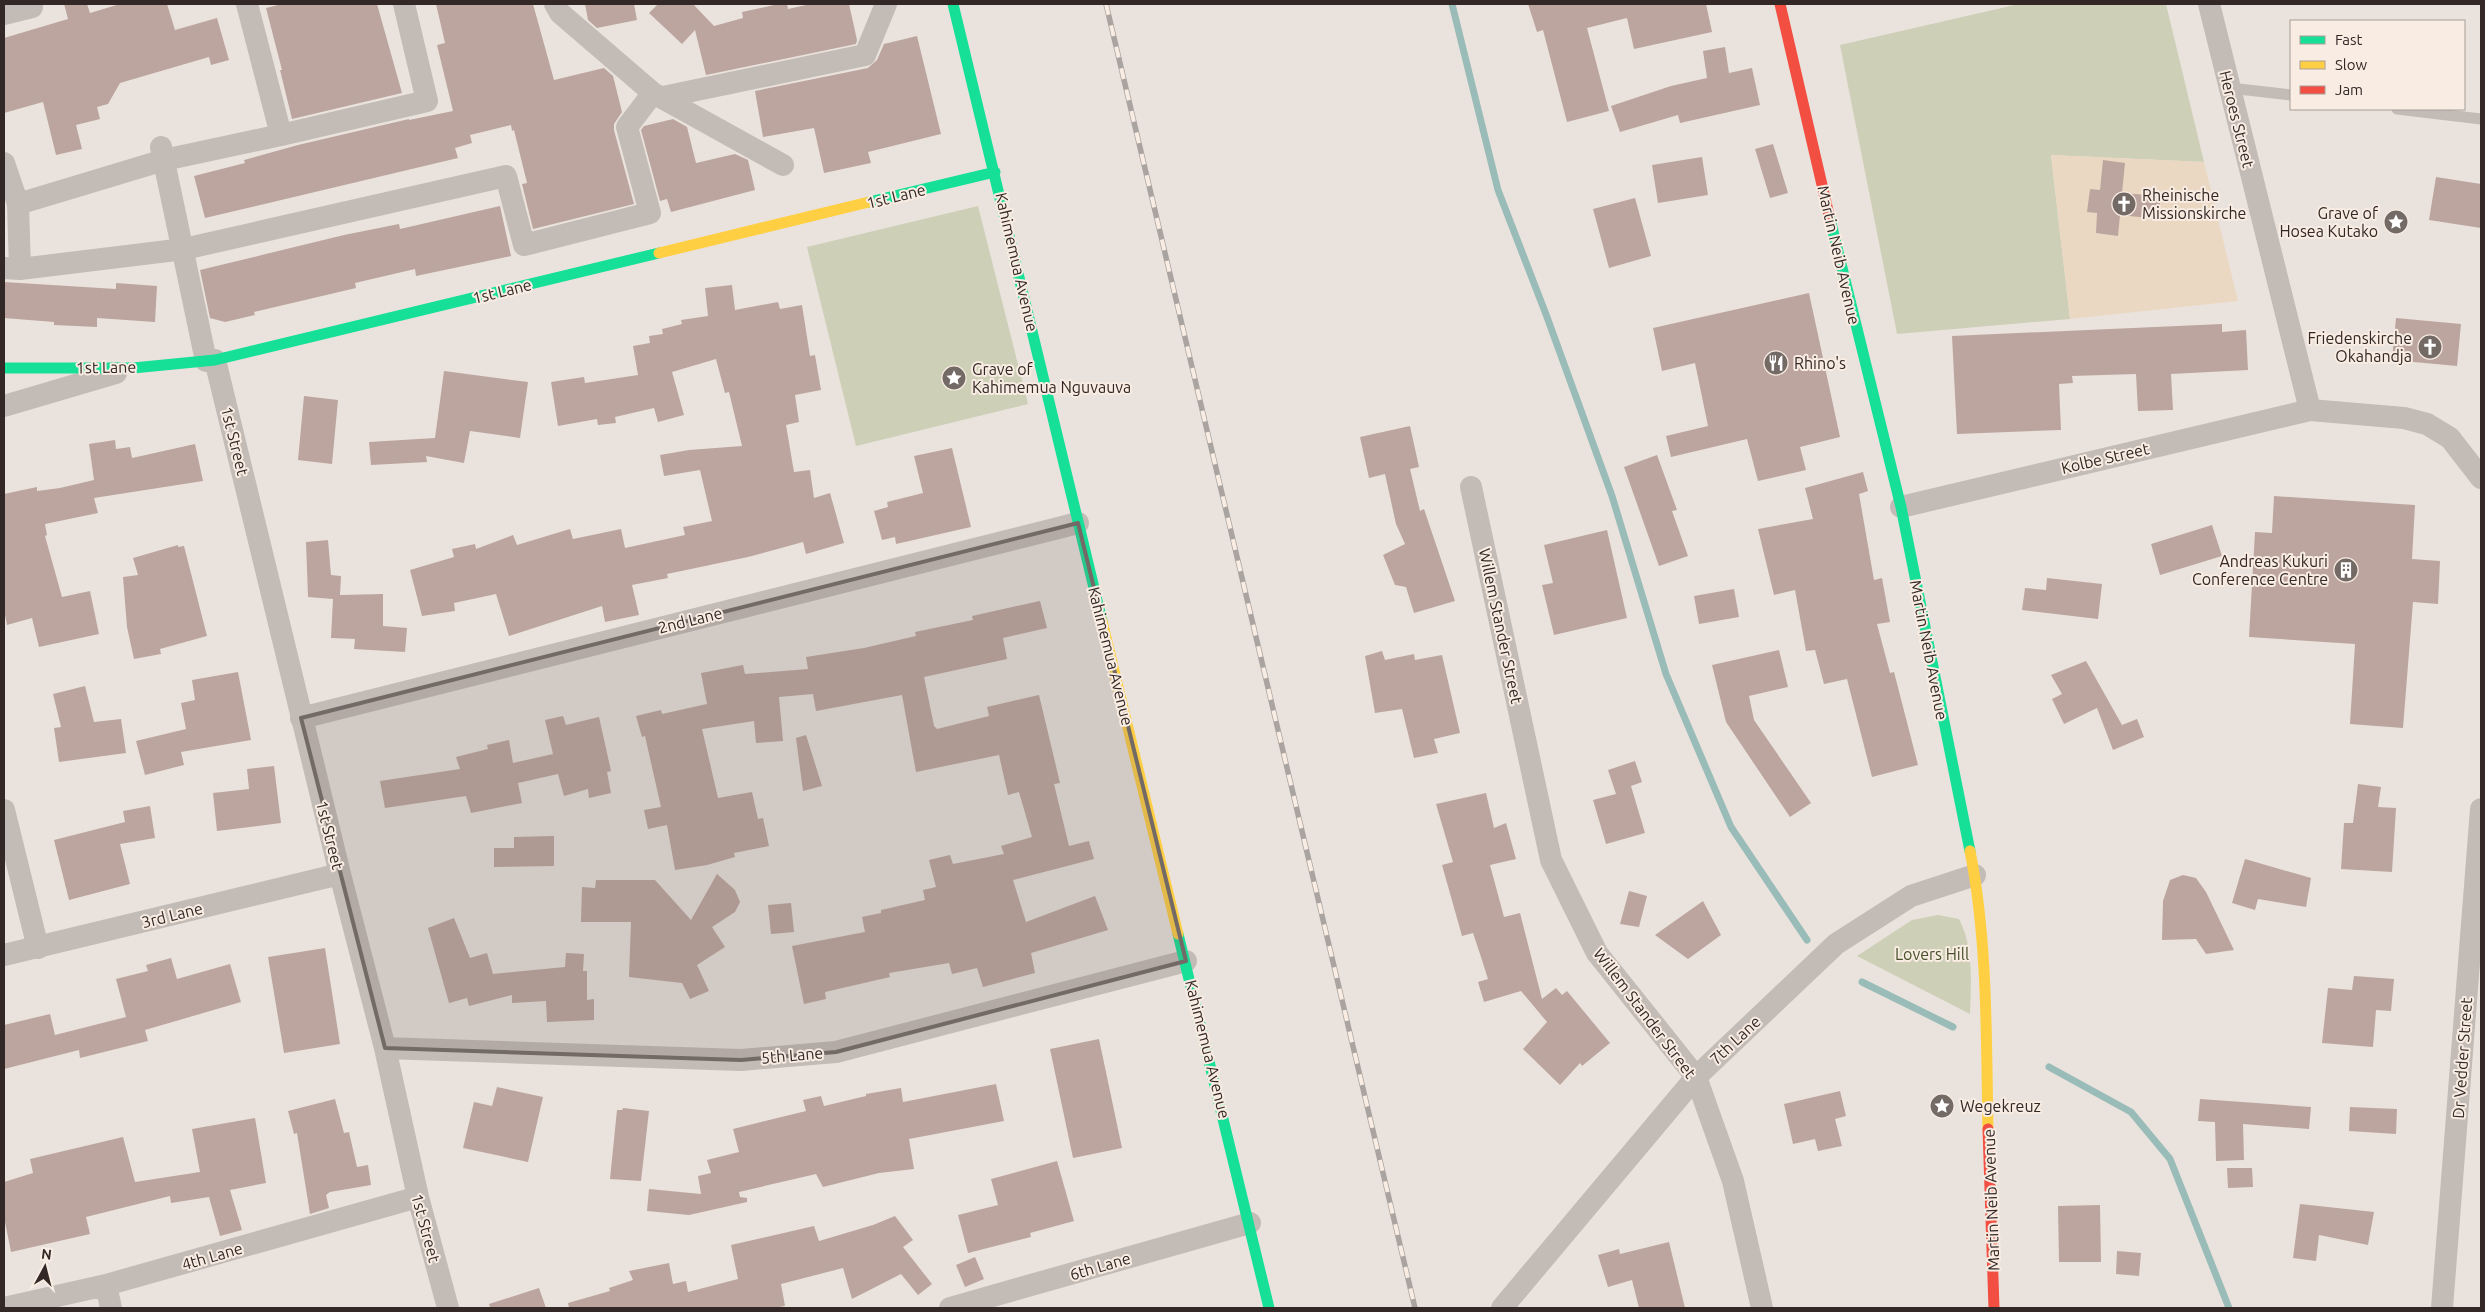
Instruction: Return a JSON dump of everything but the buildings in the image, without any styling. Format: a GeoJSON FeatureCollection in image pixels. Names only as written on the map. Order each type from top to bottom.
{"type":"FeatureCollection","features":[{"type":"Feature","properties":{"kind":"street"},"geometry":{"type":"LineString","coordinates":[[247,4],[281,135]]}},
{"type":"Feature","properties":{"kind":"street"},"geometry":{"type":"LineString","coordinates":[[18,204],[162,153],[281,135],[427,101],[404,4]]}},
{"type":"Feature","properties":{"kind":"street"},"geometry":{"type":"LineString","coordinates":[[555,4],[560,13],[658,95],[783,165]]}},
{"type":"Feature","properties":{"kind":"street"},"geometry":{"type":"LineString","coordinates":[[4,163],[18,204],[12,268],[184,249],[506,176],[524,245],[650,213],[627,127],[658,95],[865,54],[886,4]]}},
{"type":"Feature","properties":{"kind":"street","name":"Kahimemua Avenue"},"geometry":{"type":"LineString","coordinates":[[953,4],[1269,1308]]}},
{"type":"Feature","properties":{"kind":"street","name":"Martin Neib Avenue"},"geometry":{"type":"LineString","coordinates":[[1780,4],[1849,299],[1901,507],[1975,874],[1983,956],[1994,1308]]}},
{"type":"Feature","properties":{"kind":"street","name":"Heroes Street"},"geometry":{"type":"LineString","coordinates":[[2209,4],[2310,410]]}},
{"type":"Feature","properties":{"kind":"street"},"geometry":{"type":"LineString","coordinates":[[4,14],[32,6]]}},
{"type":"Feature","properties":{"kind":"street","name":"1st Street"},"geometry":{"type":"LineString","coordinates":[[162,153],[210,361],[385,1048],[418,1197],[448,1308]]}},
{"type":"Feature","properties":{"kind":"street","name":"1st Lane"},"geometry":{"type":"LineString","coordinates":[[4,368],[134,368],[210,361],[995,172]]}},
{"type":"Feature","properties":{"kind":"street"},"geometry":{"type":"LineString","coordinates":[[4,406],[134,368]]}},
{"type":"Feature","properties":{"kind":"street"},"geometry":{"type":"LineString","coordinates":[[2310,410],[2396,417],[2427,424],[2450,438],[2481,478]]}},
{"type":"Feature","properties":{"kind":"street","name":"Kolbe Street"},"geometry":{"type":"LineString","coordinates":[[1901,507],[2310,410]]}},
{"type":"Feature","properties":{"kind":"street","name":"Willem Stander Street"},"geometry":{"type":"LineString","coordinates":[[1471,487],[1551,860],[1597,953],[1696,1077],[1733,1181],[1762,1308]]}},
{"type":"Feature","properties":{"kind":"street","name":"2nd Lane"},"geometry":{"type":"LineString","coordinates":[[302,718],[1078,523]]}},
{"type":"Feature","properties":{"kind":"street","name":"Dr Vedder Street"},"geometry":{"type":"LineString","coordinates":[[2442,1308],[2481,809]]}},
{"type":"Feature","properties":{"kind":"street"},"geometry":{"type":"LineString","coordinates":[[4,810],[38,948]]}},
{"type":"Feature","properties":{"kind":"street","name":"3rd Lane"},"geometry":{"type":"LineString","coordinates":[[4,955],[340,874]]}},
{"type":"Feature","properties":{"kind":"street","name":"7th Lane"},"geometry":{"type":"LineString","coordinates":[[1502,1308],[1696,1077],[1836,944],[1911,896],[1975,874]]}},
{"type":"Feature","properties":{"kind":"street","name":"5th Lane"},"geometry":{"type":"LineString","coordinates":[[385,1048],[742,1060],[836,1052],[1186,961]]}},
{"type":"Feature","properties":{"kind":"street","name":"4th Lane"},"geometry":{"type":"LineString","coordinates":[[4,1308],[106,1285],[418,1197]]}},
{"type":"Feature","properties":{"kind":"street","name":"6th Lane"},"geometry":{"type":"LineString","coordinates":[[950,1308],[1250,1224]]}},
{"type":"Feature","properties":{"kind":"street"},"geometry":{"type":"LineString","coordinates":[[106,1285],[111,1308]]}},
{"type":"Feature","properties":{"kind":"lane"},"geometry":{"type":"LineString","coordinates":[[2230,88],[2290,95]]}},
{"type":"Feature","properties":{"kind":"lane"},"geometry":{"type":"LineString","coordinates":[[2405,110],[2481,119]]}},
{"type":"Feature","properties":{"kind":"highlighted area"},"geometry":{"type":"Polygon","coordinates":[[[1078,523],[1186,961],[836,1052],[741,1060],[385,1048],[301,718],[1078,523]]]}},
{"type":"Feature","properties":{"kind":"green space"},"geometry":{"type":"Polygon","coordinates":[[[2019,4],[2166,4],[2204,162],[2051,155],[2070,319],[1897,334],[1840,45],[2019,4]]]}},
{"type":"Feature","properties":{"kind":"green space"},"geometry":{"type":"Polygon","coordinates":[[[978,206],[1028,404],[856,446],[807,247],[978,206]]]}},
{"type":"Feature","properties":{"kind":"green space","name":"Lovers Hill"},"geometry":{"type":"Polygon","coordinates":[[[1938,915],[1959,919],[1964,930],[1970,965],[1970,1014],[1857,956],[1912,920],[1938,915]]]}},
{"type":"Feature","properties":{"kind":"sand"},"geometry":{"type":"Polygon","coordinates":[[[2051,155],[2204,162],[2238,301],[2070,319],[2051,155]]]}},
{"type":"Feature","properties":{"kind":"waterway"},"geometry":{"type":"LineString","coordinates":[[1452,4],[1498,190],[1547,317],[1612,496],[1666,674],[1731,827],[1807,940]]}},
{"type":"Feature","properties":{"kind":"waterway"},"geometry":{"type":"LineString","coordinates":[[1862,982],[1953,1027]]}},
{"type":"Feature","properties":{"kind":"waterway"},"geometry":{"type":"LineString","coordinates":[[2049,1067],[2131,1112],[2170,1159],[2229,1308]]}},
{"type":"Feature","properties":{"kind":"railway"},"geometry":{"type":"LineString","coordinates":[[1106,4],[1415,1308]]}},
{"type":"Feature","properties":{"kind":"traffic: fast"},"geometry":{"type":"LineString","coordinates":[[953,4],[1102,621]]}},
{"type":"Feature","properties":{"kind":"traffic: fast"},"geometry":{"type":"LineString","coordinates":[[869,202],[995,172]]}},
{"type":"Feature","properties":{"kind":"traffic: fast"},"geometry":{"type":"LineString","coordinates":[[1829,215],[1901,507],[1970,851]]}},
{"type":"Feature","properties":{"kind":"traffic: fast"},"geometry":{"type":"LineString","coordinates":[[4,368],[133,368],[215,360],[659,253]]}},
{"type":"Feature","properties":{"kind":"traffic: fast"},"geometry":{"type":"LineString","coordinates":[[1178,934],[1269,1308]]}},
{"type":"Feature","properties":{"kind":"traffic: slow"},"geometry":{"type":"LineString","coordinates":[[659,253],[869,202]]}},
{"type":"Feature","properties":{"kind":"traffic: slow"},"geometry":{"type":"LineString","coordinates":[[1102,621],[1178,934]]}},
{"type":"Feature","properties":{"kind":"traffic: slow"},"geometry":{"type":"LineString","coordinates":[[1970,851],[1976,885],[1983,955],[1988,1129]]}},
{"type":"Feature","properties":{"kind":"traffic: jam"},"geometry":{"type":"LineString","coordinates":[[1780,4],[1829,215]]}},
{"type":"Feature","properties":{"kind":"traffic: jam"},"geometry":{"type":"LineString","coordinates":[[1988,1129],[1994,1308]]}},
{"type":"Feature","properties":{"kind":"place","name":"Rheinische Missionskirche"},"geometry":{"type":"Point","coordinates":[2124,204]}},
{"type":"Feature","properties":{"kind":"place","name":"Grave of Hosea Kutako"},"geometry":{"type":"Point","coordinates":[2396,222]}},
{"type":"Feature","properties":{"kind":"place","name":"Friedenskirche Okahandja"},"geometry":{"type":"Point","coordinates":[2430,347]}},
{"type":"Feature","properties":{"kind":"place","name":"Rhino's"},"geometry":{"type":"Point","coordinates":[1776,363]}},
{"type":"Feature","properties":{"kind":"place","name":"Grave of Kahimemua Nguvauva"},"geometry":{"type":"Point","coordinates":[954,378]}},
{"type":"Feature","properties":{"kind":"place","name":"Andreas Kukuri Conference Centre"},"geometry":{"type":"Point","coordinates":[2346,570]}},
{"type":"Feature","properties":{"kind":"place","name":"Wegekreuz"},"geometry":{"type":"Point","coordinates":[1942,1106]}}]}
